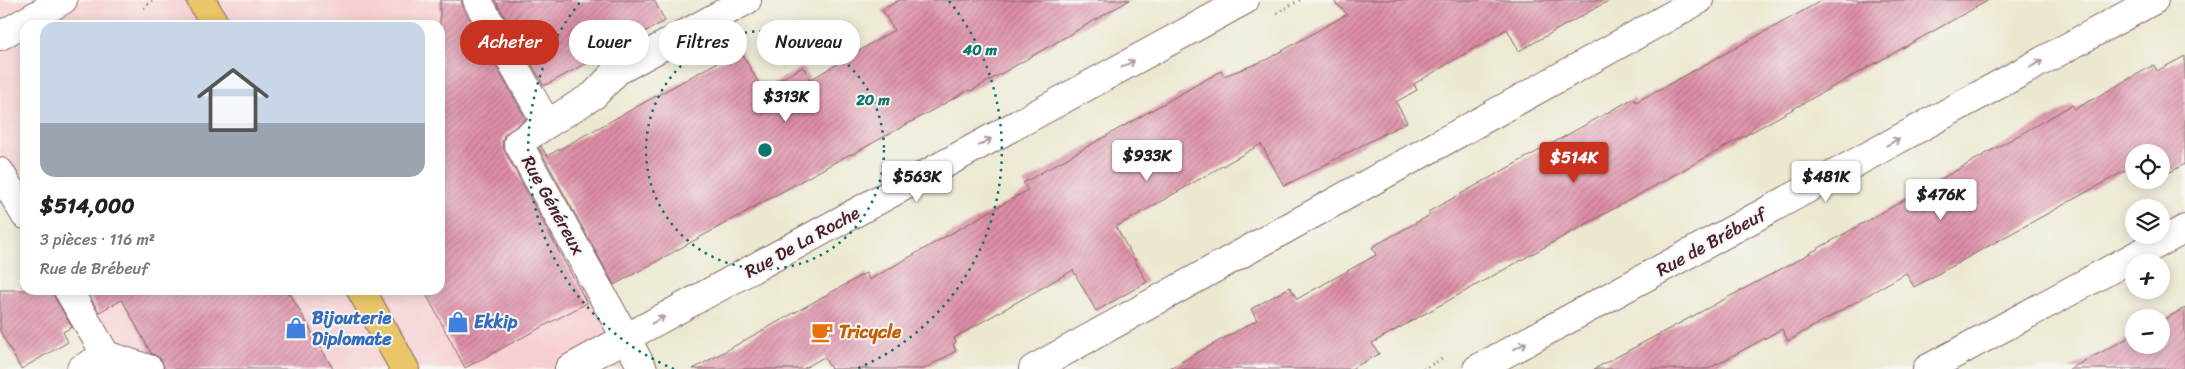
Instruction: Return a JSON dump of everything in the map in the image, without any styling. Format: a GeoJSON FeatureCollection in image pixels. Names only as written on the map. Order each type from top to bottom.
{"type":"FeatureCollection","features":[{"type":"Feature","properties":{"kind":"main road"},"geometry":{"type":"LineString","coordinates":[[201,0],[212,20]]}},
{"type":"Feature","properties":{"kind":"main road"},"geometry":{"type":"LineString","coordinates":[[364,295],[405,369]]}},
{"type":"Feature","properties":{"kind":"street"},"geometry":{"type":"LineString","coordinates":[[28,20],[63,0]]}},
{"type":"Feature","properties":{"kind":"street"},"geometry":{"type":"LineString","coordinates":[[477,0],[547,124],[594,95],[617,71],[747,0]]}},
{"type":"Feature","properties":{"kind":"street","name":"Rue De La Roche"},"geometry":{"type":"LineString","coordinates":[[569,369],[1245,0]]}},
{"type":"Feature","properties":{"kind":"street"},"geometry":{"type":"LineString","coordinates":[[1033,369],[1699,0]]}},
{"type":"Feature","properties":{"kind":"street","name":"Rue de Brébeuf"},"geometry":{"type":"LineString","coordinates":[[1477,369],[2154,0]]}},
{"type":"Feature","properties":{"kind":"street"},"geometry":{"type":"LineString","coordinates":[[0,36],[20,25]]}},
{"type":"Feature","properties":{"kind":"street","name":"Rue Généreux"},"geometry":{"type":"LineString","coordinates":[[547,124],[518,143],[643,369]]}},
{"type":"Feature","properties":{"kind":"street"},"geometry":{"type":"LineString","coordinates":[[0,172],[20,206]]}},
{"type":"Feature","properties":{"kind":"street"},"geometry":{"type":"LineString","coordinates":[[1927,369],[2185,229]]}},
{"type":"Feature","properties":{"kind":"street"},"geometry":{"type":"LineString","coordinates":[[71,295],[106,355],[149,369]]}},
{"type":"Feature","properties":{"kind":"street"},"geometry":{"type":"LineString","coordinates":[[81,369],[106,355]]}},
{"type":"Feature","properties":{"kind":"path"},"geometry":{"type":"LineString","coordinates":[[144,8],[152,0]]}},
{"type":"Feature","properties":{"kind":"shaded area"},"geometry":{"type":"Polygon","coordinates":[[[0,0],[470,0],[481,20],[460,20],[460,65],[505,65],[537,123],[509,140],[636,369],[113,369],[61,295],[445,295],[445,20],[20,20],[20,221],[0,185],[0,0]]]}},
{"type":"Feature","properties":{"kind":"building"},"geometry":{"type":"Polygon","coordinates":[[[440,0],[461,0],[470,20],[460,20],[460,65],[495,65],[526,119],[504,135],[502,143],[504,150],[587,303],[465,368],[427,295],[445,295],[445,20],[440,20],[440,0]]]}},
{"type":"Feature","properties":{"kind":"building"},"geometry":{"type":"Polygon","coordinates":[[[495,0],[654,0],[664,20],[659,20],[659,24],[649,30],[649,20],[569,20],[569,65],[583,65],[544,86],[532,65],[559,65],[559,20],[506,20],[495,0]]]}},
{"type":"Feature","properties":{"kind":"building"},"geometry":{"type":"Polygon","coordinates":[[[899,0],[1130,0],[971,91],[969,90],[850,154],[614,285],[539,148],[541,146],[547,156],[713,65],[747,65],[747,62],[762,89],[803,67],[810,80],[835,65],[860,65],[860,50],[894,30],[882,10],[899,0]]]}},
{"type":"Feature","properties":{"kind":"building"},"geometry":{"type":"Polygon","coordinates":[[[1333,0],[1610,0],[1519,51],[1507,29],[1414,84],[1417,90],[1396,102],[1407,122],[1284,186],[1261,144],[1116,227],[1147,282],[1096,311],[1073,270],[954,338],[956,342],[953,344],[956,351],[924,369],[831,369],[824,357],[803,369],[693,369],[866,273],[869,280],[1028,190],[1023,183],[1221,71],[1224,76],[1266,60],[1347,14],[1333,0]]]}},
{"type":"Feature","properties":{"kind":"building"},"geometry":{"type":"Polygon","coordinates":[[[1823,0],[1989,0],[1372,343],[1379,354],[1351,369],[1168,369],[1257,320],[1251,309],[1290,287],[1297,299],[1376,255],[1372,247],[1430,215],[1428,212],[1634,98],[1636,102],[1823,0]]]}},
{"type":"Feature","properties":{"kind":"building"},"geometry":{"type":"Polygon","coordinates":[[[2185,56],[2185,164],[2170,172],[2170,144],[2125,144],[2125,171],[1914,287],[1906,273],[1788,341],[1782,329],[1708,369],[1594,369],[1796,261],[2072,105],[2075,109],[2154,65],[2157,71],[2185,56]]]}},
{"type":"Feature","properties":{"kind":"building"},"geometry":{"type":"Polygon","coordinates":[[[0,290],[20,290],[20,295],[54,295],[72,327],[63,332],[68,342],[21,369],[0,331],[0,290]]]}},
{"type":"Feature","properties":{"kind":"building"},"geometry":{"type":"Polygon","coordinates":[[[89,295],[291,295],[333,369],[164,369],[161,359],[151,353],[122,300],[99,312],[89,295]]]}},
{"type":"Feature","properties":{"kind":"building"},"geometry":{"type":"Polygon","coordinates":[[[2185,308],[2185,369],[2069,369],[2125,340],[2125,354],[2170,354],[2170,316],[2185,308]]]}},
{"type":"Feature","properties":{"kind":"place","name":"Ekkip"},"geometry":{"type":"Point","coordinates":[458,322]}},
{"type":"Feature","properties":{"kind":"place","name":"Bijouterie Diplomate"},"geometry":{"type":"Point","coordinates":[296,328]}},
{"type":"Feature","properties":{"kind":"place","name":"Tricycle"},"geometry":{"type":"Point","coordinates":[822,332]}}]}
